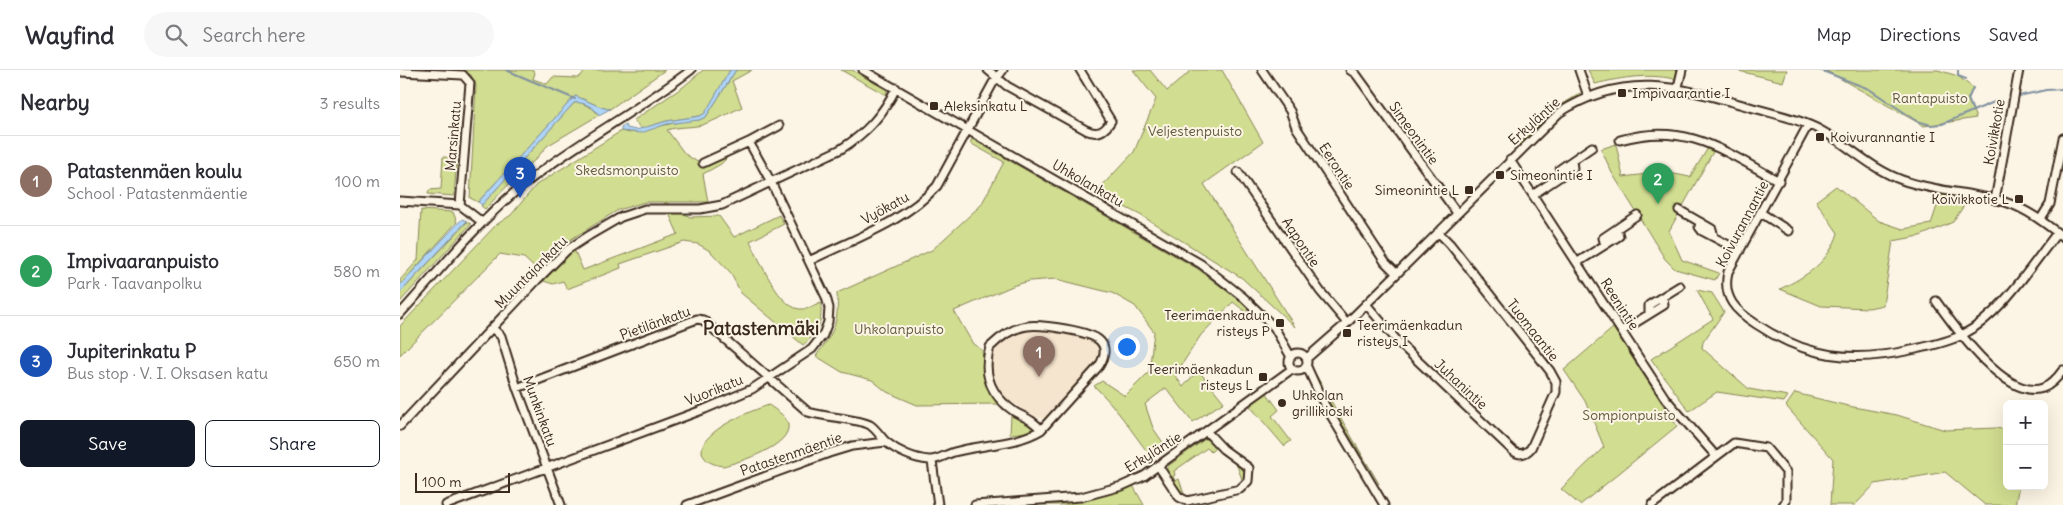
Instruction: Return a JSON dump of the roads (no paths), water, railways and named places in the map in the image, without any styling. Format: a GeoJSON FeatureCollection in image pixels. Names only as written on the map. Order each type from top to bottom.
{"type":"FeatureCollection","features":[{"type":"Feature","properties":{"kind":"street"},"geometry":{"type":"LineString","coordinates":[[400,314],[482,222],[549,165],[654,99],[691,70]]}},
{"type":"Feature","properties":{"kind":"street","name":"Uhkolankatu"},"geometry":{"type":"LineString","coordinates":[[863,70],[1201,264],[1243,297],[1274,328],[1294,354]]}},
{"type":"Feature","properties":{"kind":"street"},"geometry":{"type":"LineString","coordinates":[[988,70],[1007,86],[1086,130],[1100,133],[1105,130],[1111,121],[1080,70]]}},
{"type":"Feature","properties":{"kind":"street","name":"Vyökatu"},"geometry":{"type":"LineString","coordinates":[[809,261],[896,219],[924,200],[937,186],[997,77],[1003,70]]}},
{"type":"Feature","properties":{"kind":"street","name":"Eerontie"},"geometry":{"type":"LineString","coordinates":[[1262,70],[1290,111],[1301,135],[1385,262],[1396,273]]}},
{"type":"Feature","properties":{"kind":"street","name":"Simeonintie"},"geometry":{"type":"LineString","coordinates":[[1351,70],[1356,74],[1457,213]]}},
{"type":"Feature","properties":{"kind":"street"},"geometry":{"type":"LineString","coordinates":[[1578,70],[1588,96]]}},
{"type":"Feature","properties":{"kind":"street"},"geometry":{"type":"LineString","coordinates":[[1678,87],[1682,70]]}},
{"type":"Feature","properties":{"kind":"street","name":"Koivikkotie"},"geometry":{"type":"LineString","coordinates":[[1995,200],[2019,70]]}},
{"type":"Feature","properties":{"kind":"street","name":"Marsinkatu"},"geometry":{"type":"LineString","coordinates":[[400,72],[461,75],[470,84],[460,205]]}},
{"type":"Feature","properties":{"kind":"street","name":"Erkyläntie"},"geometry":{"type":"LineString","coordinates":[[1307,358],[1347,323],[1559,113],[1588,96],[1612,88],[1638,83],[1678,87],[1808,125],[1834,138],[1884,173],[1926,188],[1995,200],[2020,208],[2060,235]]}},
{"type":"Feature","properties":{"kind":"street","name":"Muuntajankatu"},"geometry":{"type":"LineString","coordinates":[[400,426],[567,250],[621,217],[655,208],[709,208],[722,205],[841,149],[856,140],[881,114],[896,88]]}},
{"type":"Feature","properties":{"kind":"street","name":"Koivurannantie"},"geometry":{"type":"LineString","coordinates":[[1808,125],[1726,280],[1727,296],[1732,305],[1744,316],[1768,332],[1797,347],[1825,355],[1868,357],[1935,345],[1960,336],[1974,329],[1996,309],[2060,235]]}},
{"type":"Feature","properties":{"kind":"street"},"geometry":{"type":"LineString","coordinates":[[702,163],[749,142],[778,126]]}},
{"type":"Feature","properties":{"kind":"street"},"geometry":{"type":"LineString","coordinates":[[1620,140],[1655,132],[1690,137],[1720,148],[1779,181]]}},
{"type":"Feature","properties":{"kind":"street"},"geometry":{"type":"LineString","coordinates":[[2040,220],[2050,204],[2063,138]]}},
{"type":"Feature","properties":{"kind":"street"},"geometry":{"type":"LineString","coordinates":[[749,142],[771,182]]}},
{"type":"Feature","properties":{"kind":"street"},"geometry":{"type":"LineString","coordinates":[[1534,194],[1561,176],[1560,168],[1592,147]]}},
{"type":"Feature","properties":{"kind":"street","name":"Reenintie"},"geometry":{"type":"LineString","coordinates":[[1510,160],[1534,194],[1665,398],[1715,455]]}},
{"type":"Feature","properties":{"kind":"street","name":"Aapontie"},"geometry":{"type":"LineString","coordinates":[[1238,172],[1320,292],[1347,323]]}},
{"type":"Feature","properties":{"kind":"street","name":"Vuorikatu"},"geometry":{"type":"LineString","coordinates":[[446,505],[705,409],[752,389],[812,349],[823,335],[828,322],[829,308],[826,297],[771,182]]}},
{"type":"Feature","properties":{"kind":"street"},"geometry":{"type":"LineString","coordinates":[[400,201],[460,205],[482,222]]}},
{"type":"Feature","properties":{"kind":"street"},"geometry":{"type":"LineString","coordinates":[[1679,210],[1700,222],[1699,227],[1702,231],[1740,251]]}},
{"type":"Feature","properties":{"kind":"street"},"geometry":{"type":"LineString","coordinates":[[1761,213],[1789,231]]}},
{"type":"Feature","properties":{"kind":"street"},"geometry":{"type":"LineString","coordinates":[[1578,262],[1605,245],[1603,238],[1637,215]]}},
{"type":"Feature","properties":{"kind":"street","name":"Tuomaantie"},"geometry":{"type":"LineString","coordinates":[[1438,232],[1450,244],[1556,382],[1556,392],[1531,448],[1523,454]]}},
{"type":"Feature","properties":{"kind":"street"},"geometry":{"type":"LineString","coordinates":[[1622,331],[1649,314],[1649,306],[1680,286]]}},
{"type":"Feature","properties":{"kind":"street"},"geometry":{"type":"LineString","coordinates":[[1936,301],[1960,336],[2001,376],[2028,389],[2044,388],[2063,370]]}},
{"type":"Feature","properties":{"kind":"street","name":"Juhanintie"},"geometry":{"type":"LineString","coordinates":[[1366,304],[1398,343],[1513,451],[1523,454]]}},
{"type":"Feature","properties":{"kind":"street","name":"Pietilänkatu"},"geometry":{"type":"LineString","coordinates":[[517,388],[697,319],[703,320],[808,412],[863,422],[873,428],[886,442]]}},
{"type":"Feature","properties":{"kind":"street"},"geometry":{"type":"LineString","coordinates":[[886,442],[911,456],[932,461],[966,448],[1024,438],[1041,430],[1099,366],[1104,357],[1103,346],[1093,336],[1048,326],[1028,326],[1009,332],[990,347],[985,369],[992,387],[1001,400],[1016,412],[1032,419],[1041,430]]}},
{"type":"Feature","properties":{"kind":"street","name":"Munkinkatu"},"geometry":{"type":"LineString","coordinates":[[493,329],[501,336],[517,388],[561,505]]}},
{"type":"Feature","properties":{"kind":"street"},"geometry":{"type":"LineString","coordinates":[[1313,382],[1296,370],[1289,362],[1294,354],[1307,358],[1307,366],[1313,382],[1384,505]]}},
{"type":"Feature","properties":{"kind":"street","name":"Erkyläntie"},"geometry":{"type":"LineString","coordinates":[[975,505],[1061,499],[1097,494],[1144,476],[1296,370],[1307,366]]}},
{"type":"Feature","properties":{"kind":"street"},"geometry":{"type":"LineString","coordinates":[[1159,467],[1179,497],[1187,501],[1240,489],[1248,481],[1248,468],[1223,449],[1207,432]]}},
{"type":"Feature","properties":{"kind":"street","name":"Patastenmäentie"},"geometry":{"type":"LineString","coordinates":[[687,505],[829,452],[852,446],[886,442]]}},
{"type":"Feature","properties":{"kind":"street"},"geometry":{"type":"LineString","coordinates":[[1652,505],[1715,455],[1734,443],[1766,448],[1786,472],[1786,501],[1783,505]]}},
{"type":"Feature","properties":{"kind":"street"},"geometry":{"type":"LineString","coordinates":[[932,461],[938,505]]}},
{"type":"Feature","properties":{"kind":"water"},"geometry":{"type":"Polygon","coordinates":[[[730,70],[736,70],[706,117],[699,120],[667,124],[641,133],[621,131],[621,128],[625,125],[627,128],[636,130],[667,121],[700,116],[705,113],[730,70]]]}},
{"type":"Feature","properties":{"kind":"water"},"geometry":{"type":"Polygon","coordinates":[[[575,96],[610,109],[599,115],[588,106],[574,103],[482,205],[478,202],[575,96]]]}},
{"type":"Feature","properties":{"kind":"water"},"geometry":{"type":"Polygon","coordinates":[[[462,219],[467,221],[400,293],[400,285],[462,219]]]}},
{"type":"Feature","properties":{"kind":"waterway"},"geometry":{"type":"LineString","coordinates":[[506,70],[575,99]]}},
{"type":"Feature","properties":{"kind":"waterway"},"geometry":{"type":"LineString","coordinates":[[1820,70],[1869,89],[1917,121],[1931,125],[1942,124],[1999,100]]}},
{"type":"Feature","properties":{"kind":"waterway"},"geometry":{"type":"LineString","coordinates":[[1958,70],[1958,76],[1966,79]]}},
{"type":"Feature","properties":{"kind":"waterway"},"geometry":{"type":"LineString","coordinates":[[1973,88],[1968,99],[1973,111]]}},
{"type":"Feature","properties":{"kind":"waterway"},"geometry":{"type":"LineString","coordinates":[[2019,96],[2046,90],[2063,89]]}},
{"type":"Feature","properties":{"kind":"place","name":"Impivaarantie I"},"geometry":{"type":"Point","coordinates":[1622,93]}},
{"type":"Feature","properties":{"kind":"place","name":"Aleksinkatu L"},"geometry":{"type":"Point","coordinates":[934,106]}},
{"type":"Feature","properties":{"kind":"place","name":"Koivurannantie I"},"geometry":{"type":"Point","coordinates":[1820,137]}},
{"type":"Feature","properties":{"kind":"place","name":"Simeonintie I"},"geometry":{"type":"Point","coordinates":[1500,175]}},
{"type":"Feature","properties":{"kind":"place","name":"Simeonintie L"},"geometry":{"type":"Point","coordinates":[1469,190]}},
{"type":"Feature","properties":{"kind":"place","name":"Jupiterinkatu P"},"geometry":{"type":"Point","coordinates":[520,198]}},
{"type":"Feature","properties":{"kind":"place","name":"Koivikkotie L"},"geometry":{"type":"Point","coordinates":[2019,199]}},
{"type":"Feature","properties":{"kind":"place","name":"Impivaaranpuisto"},"geometry":{"type":"Point","coordinates":[1658,204]}},
{"type":"Feature","properties":{"kind":"place","name":"Teerimäenkadun risteys P"},"geometry":{"type":"Point","coordinates":[1280,323]}},
{"type":"Feature","properties":{"kind":"place","name":"Teerimäenkadun risteys I"},"geometry":{"type":"Point","coordinates":[1347,333]}},
{"type":"Feature","properties":{"kind":"place","name":"Patastenmäen koulu"},"geometry":{"type":"Point","coordinates":[1039,377]}},
{"type":"Feature","properties":{"kind":"place","name":"Teerimäenkadun risteys L"},"geometry":{"type":"Point","coordinates":[1263,377]}},
{"type":"Feature","properties":{"kind":"place","name":"Uhkolan grillikioski"},"geometry":{"type":"Point","coordinates":[1282,403]}},
{"type":"Feature","properties":{"kind":"district","name":"Patastenmäki"},"geometry":{"type":"Point","coordinates":[761,328]}},
{"type":"Feature","properties":{"kind":"park label","name":"Rantapuisto"},"geometry":{"type":"Point","coordinates":[1930,98]}},
{"type":"Feature","properties":{"kind":"park label","name":"Veljestenpuisto"},"geometry":{"type":"Point","coordinates":[1195,131]}},
{"type":"Feature","properties":{"kind":"park label","name":"Skedsmonpuisto"},"geometry":{"type":"Point","coordinates":[627,170]}},
{"type":"Feature","properties":{"kind":"park label","name":"Uhkolanpuisto"},"geometry":{"type":"Point","coordinates":[899,329]}},
{"type":"Feature","properties":{"kind":"park label","name":"Sompionpuisto"},"geometry":{"type":"Point","coordinates":[1629,415]}}]}
